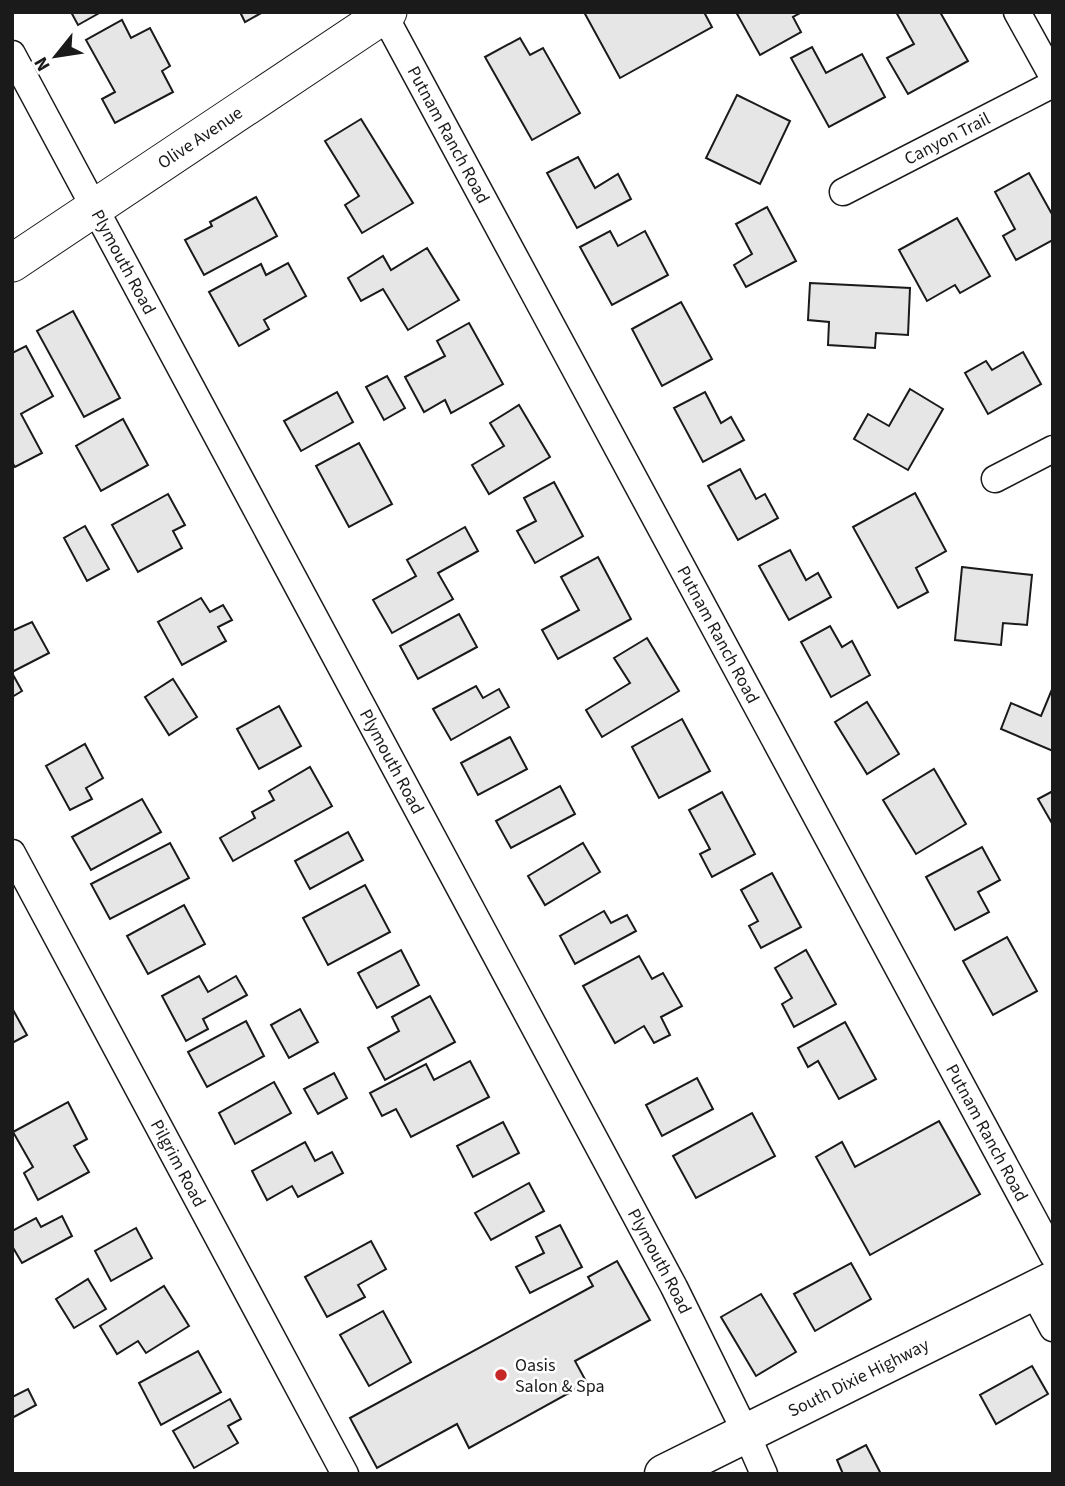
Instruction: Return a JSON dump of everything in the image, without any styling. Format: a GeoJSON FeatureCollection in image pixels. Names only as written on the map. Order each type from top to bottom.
{"type":"FeatureCollection","features":[{"type":"Feature","properties":{"kind":"main road","name":"South Dixie Highway"},"geometry":{"type":"LineString","coordinates":[[664,1474],[1043,1286]]}},
{"type":"Feature","properties":{"kind":"street"},"geometry":{"type":"LineString","coordinates":[[1017,12],[1053,77]]}},
{"type":"Feature","properties":{"kind":"street","name":"Olive Avenue"},"geometry":{"type":"LineString","coordinates":[[12,263],[386,14]]}},
{"type":"Feature","properties":{"kind":"street","name":"Putnam Ranch Road"},"geometry":{"type":"LineString","coordinates":[[386,14],[1053,1255]]}},
{"type":"Feature","properties":{"kind":"street","name":"Plymouth Road"},"geometry":{"type":"LineString","coordinates":[[12,54],[674,1287],[764,1474]]}},
{"type":"Feature","properties":{"kind":"street","name":"Canyon Trail"},"geometry":{"type":"LineString","coordinates":[[843,192],[1053,84]]}},
{"type":"Feature","properties":{"kind":"street"},"geometry":{"type":"LineString","coordinates":[[995,479],[1053,449]]}},
{"type":"Feature","properties":{"kind":"street","name":"Pilgrim Road"},"geometry":{"type":"LineString","coordinates":[[12,853],[345,1474]]}},
{"type":"Feature","properties":{"kind":"street"},"geometry":{"type":"LineString","coordinates":[[1043,1286],[1053,1328]]}},
{"type":"Feature","properties":{"kind":"building"},"geometry":{"type":"Polygon","coordinates":[[[71,12],[101,12],[78,25],[71,12]]]}},
{"type":"Feature","properties":{"kind":"building"},"geometry":{"type":"Polygon","coordinates":[[[240,12],[263,12],[245,22],[240,12]]]}},
{"type":"Feature","properties":{"kind":"building"},"geometry":{"type":"Polygon","coordinates":[[[584,12],[704,12],[712,27],[620,78],[584,12]]]}},
{"type":"Feature","properties":{"kind":"building"},"geometry":{"type":"Polygon","coordinates":[[[736,12],[802,12],[793,17],[801,32],[760,55],[736,12]]]}},
{"type":"Feature","properties":{"kind":"building"},"geometry":{"type":"Polygon","coordinates":[[[896,12],[940,12],[968,61],[908,94],[887,58],[914,44],[896,12]]]}},
{"type":"Feature","properties":{"kind":"building"},"geometry":{"type":"Polygon","coordinates":[[[122,20],[131,38],[150,28],[170,66],[162,71],[173,92],[115,123],[102,99],[115,92],[86,40],[122,20]]]}},
{"type":"Feature","properties":{"kind":"building"},"geometry":{"type":"Polygon","coordinates":[[[520,38],[530,55],[543,48],[580,113],[532,140],[485,57],[520,38]]]}},
{"type":"Feature","properties":{"kind":"building"},"geometry":{"type":"Polygon","coordinates":[[[812,47],[826,73],[862,54],[885,97],[829,127],[791,58],[812,47]]]}},
{"type":"Feature","properties":{"kind":"building"},"geometry":{"type":"Polygon","coordinates":[[[737,95],[790,121],[760,184],[706,158],[737,95]]]}},
{"type":"Feature","properties":{"kind":"building"},"geometry":{"type":"Polygon","coordinates":[[[361,119],[413,203],[362,233],[345,205],[359,196],[325,141],[361,119]]]}},
{"type":"Feature","properties":{"kind":"building"},"geometry":{"type":"Polygon","coordinates":[[[578,157],[595,188],[618,174],[631,199],[577,228],[547,173],[578,157]]]}},
{"type":"Feature","properties":{"kind":"building"},"geometry":{"type":"Polygon","coordinates":[[[1029,173],[1053,216],[1053,240],[1016,260],[1003,236],[1015,229],[995,192],[1029,173]]]}},
{"type":"Feature","properties":{"kind":"building"},"geometry":{"type":"Polygon","coordinates":[[[256,197],[277,236],[204,275],[185,240],[212,226],[210,222],[256,197]]]}},
{"type":"Feature","properties":{"kind":"building"},"geometry":{"type":"Polygon","coordinates":[[[767,207],[796,261],[746,287],[734,265],[752,254],[736,224],[767,207]]]}},
{"type":"Feature","properties":{"kind":"building"},"geometry":{"type":"Polygon","coordinates":[[[957,218],[990,276],[960,293],[955,285],[927,301],[899,250],[957,218]]]}},
{"type":"Feature","properties":{"kind":"building"},"geometry":{"type":"Polygon","coordinates":[[[610,231],[618,246],[645,231],[668,275],[612,305],[580,247],[610,231]]]}},
{"type":"Feature","properties":{"kind":"building"},"geometry":{"type":"Polygon","coordinates":[[[427,248],[459,300],[408,330],[383,289],[361,301],[348,278],[383,256],[391,270],[427,248]]]}},
{"type":"Feature","properties":{"kind":"building"},"geometry":{"type":"Polygon","coordinates":[[[288,263],[306,296],[264,320],[269,329],[239,346],[209,292],[261,264],[266,275],[288,263]]]}},
{"type":"Feature","properties":{"kind":"building"},"geometry":{"type":"Polygon","coordinates":[[[810,283],[910,288],[908,335],[876,333],[875,348],[828,345],[829,322],[808,320],[810,283]]]}},
{"type":"Feature","properties":{"kind":"building"},"geometry":{"type":"Polygon","coordinates":[[[681,302],[712,359],[662,386],[632,329],[681,302]]]}},
{"type":"Feature","properties":{"kind":"building"},"geometry":{"type":"Polygon","coordinates":[[[73,311],[120,398],[84,417],[37,331],[73,311]]]}},
{"type":"Feature","properties":{"kind":"building"},"geometry":{"type":"Polygon","coordinates":[[[469,323],[503,384],[451,413],[445,400],[424,412],[405,377],[445,356],[437,341],[469,323]]]}},
{"type":"Feature","properties":{"kind":"building"},"geometry":{"type":"Polygon","coordinates":[[[26,346],[53,396],[21,414],[42,453],[15,467],[12,462],[12,353],[26,346]]]}},
{"type":"Feature","properties":{"kind":"building"},"geometry":{"type":"Polygon","coordinates":[[[1023,352],[1041,384],[988,414],[965,373],[986,361],[992,370],[1023,352]]]}},
{"type":"Feature","properties":{"kind":"building"},"geometry":{"type":"Polygon","coordinates":[[[387,376],[405,408],[384,420],[366,387],[387,376]]]}},
{"type":"Feature","properties":{"kind":"building"},"geometry":{"type":"Polygon","coordinates":[[[910,389],[943,409],[908,470],[854,439],[868,414],[889,426],[910,389]]]}},
{"type":"Feature","properties":{"kind":"building"},"geometry":{"type":"Polygon","coordinates":[[[337,392],[353,422],[301,451],[284,421],[337,392]]]}},
{"type":"Feature","properties":{"kind":"building"},"geometry":{"type":"Polygon","coordinates":[[[705,392],[721,423],[731,417],[744,440],[703,462],[674,408],[705,392]]]}},
{"type":"Feature","properties":{"kind":"building"},"geometry":{"type":"Polygon","coordinates":[[[519,405],[550,457],[489,494],[472,465],[504,446],[490,423],[519,405]]]}},
{"type":"Feature","properties":{"kind":"building"},"geometry":{"type":"Polygon","coordinates":[[[123,419],[148,465],[101,491],[76,446],[123,419]]]}},
{"type":"Feature","properties":{"kind":"building"},"geometry":{"type":"Polygon","coordinates":[[[359,443],[392,504],[349,527],[316,466],[359,443]]]}},
{"type":"Feature","properties":{"kind":"building"},"geometry":{"type":"Polygon","coordinates":[[[740,469],[756,499],[765,494],[778,518],[738,540],[708,486],[740,469]]]}},
{"type":"Feature","properties":{"kind":"building"},"geometry":{"type":"Polygon","coordinates":[[[554,482],[583,536],[535,563],[517,531],[536,521],[524,498],[554,482]]]}},
{"type":"Feature","properties":{"kind":"building"},"geometry":{"type":"Polygon","coordinates":[[[915,493],[946,551],[916,568],[928,592],[898,608],[853,527],[915,493]]]}},
{"type":"Feature","properties":{"kind":"building"},"geometry":{"type":"Polygon","coordinates":[[[168,494],[185,525],[173,531],[182,548],[138,572],[112,525],[168,494]]]}},
{"type":"Feature","properties":{"kind":"building"},"geometry":{"type":"Polygon","coordinates":[[[85,526],[109,569],[87,581],[64,538],[85,526]]]}},
{"type":"Feature","properties":{"kind":"building"},"geometry":{"type":"Polygon","coordinates":[[[465,527],[478,551],[438,573],[453,599],[392,633],[373,600],[416,576],[407,560],[465,527]]]}},
{"type":"Feature","properties":{"kind":"building"},"geometry":{"type":"Polygon","coordinates":[[[790,550],[806,580],[818,573],[831,597],[789,620],[759,566],[790,550]]]}},
{"type":"Feature","properties":{"kind":"building"},"geometry":{"type":"Polygon","coordinates":[[[598,557],[631,619],[558,659],[542,630],[579,610],[561,577],[598,557]]]}},
{"type":"Feature","properties":{"kind":"building"},"geometry":{"type":"Polygon","coordinates":[[[962,567],[1032,575],[1027,625],[1003,623],[1001,645],[955,640],[962,567]]]}},
{"type":"Feature","properties":{"kind":"building"},"geometry":{"type":"Polygon","coordinates":[[[201,598],[210,612],[223,605],[232,620],[218,627],[226,641],[182,665],[158,622],[201,598]]]}},
{"type":"Feature","properties":{"kind":"building"},"geometry":{"type":"Polygon","coordinates":[[[459,614],[477,647],[418,679],[400,646],[459,614]]]}},
{"type":"Feature","properties":{"kind":"building"},"geometry":{"type":"Polygon","coordinates":[[[32,622],[49,653],[12,672],[12,631],[32,622]]]}},
{"type":"Feature","properties":{"kind":"building"},"geometry":{"type":"Polygon","coordinates":[[[830,626],[842,647],[852,641],[870,675],[831,697],[801,642],[830,626]]]}},
{"type":"Feature","properties":{"kind":"building"},"geometry":{"type":"Polygon","coordinates":[[[647,638],[679,691],[602,737],[586,710],[630,683],[614,658],[647,638]]]}},
{"type":"Feature","properties":{"kind":"building"},"geometry":{"type":"Polygon","coordinates":[[[12,673],[22,691],[12,697],[12,673]]]}},
{"type":"Feature","properties":{"kind":"building"},"geometry":{"type":"Polygon","coordinates":[[[173,679],[197,717],[169,735],[145,697],[173,679]]]}},
{"type":"Feature","properties":{"kind":"building"},"geometry":{"type":"Polygon","coordinates":[[[476,686],[483,698],[499,689],[509,707],[451,740],[433,709],[476,686]]]}},
{"type":"Feature","properties":{"kind":"building"},"geometry":{"type":"Polygon","coordinates":[[[1053,687],[1053,751],[1001,729],[1011,703],[1041,716],[1053,687]]]}},
{"type":"Feature","properties":{"kind":"building"},"geometry":{"type":"Polygon","coordinates":[[[867,702],[899,754],[867,774],[835,722],[867,702]]]}},
{"type":"Feature","properties":{"kind":"building"},"geometry":{"type":"Polygon","coordinates":[[[279,706],[301,746],[259,769],[237,729],[279,706]]]}},
{"type":"Feature","properties":{"kind":"building"},"geometry":{"type":"Polygon","coordinates":[[[682,719],[710,771],[659,798],[632,747],[682,719]]]}},
{"type":"Feature","properties":{"kind":"building"},"geometry":{"type":"Polygon","coordinates":[[[510,737],[527,769],[478,795],[461,763],[510,737]]]}},
{"type":"Feature","properties":{"kind":"building"},"geometry":{"type":"Polygon","coordinates":[[[85,744],[103,778],[86,788],[92,799],[70,810],[46,766],[85,744]]]}},
{"type":"Feature","properties":{"kind":"building"},"geometry":{"type":"Polygon","coordinates":[[[310,767],[332,806],[233,861],[220,838],[255,818],[252,812],[274,800],[269,791],[310,767]]]}},
{"type":"Feature","properties":{"kind":"building"},"geometry":{"type":"Polygon","coordinates":[[[934,769],[966,824],[916,854],[883,800],[934,769]]]}},
{"type":"Feature","properties":{"kind":"building"},"geometry":{"type":"Polygon","coordinates":[[[560,786],[575,814],[511,848],[496,821],[560,786]]]}},
{"type":"Feature","properties":{"kind":"building"},"geometry":{"type":"Polygon","coordinates":[[[1053,791],[1053,825],[1038,799],[1053,791]]]}},
{"type":"Feature","properties":{"kind":"building"},"geometry":{"type":"Polygon","coordinates":[[[722,792],[755,854],[712,877],[700,854],[710,849],[689,810],[722,792]]]}},
{"type":"Feature","properties":{"kind":"building"},"geometry":{"type":"Polygon","coordinates":[[[142,799],[161,832],[91,870],[72,837],[142,799]]]}},
{"type":"Feature","properties":{"kind":"building"},"geometry":{"type":"Polygon","coordinates":[[[348,832],[363,860],[310,889],[295,861],[348,832]]]}},
{"type":"Feature","properties":{"kind":"building"},"geometry":{"type":"Polygon","coordinates":[[[170,843],[189,878],[110,919],[91,884],[170,843]]]}},
{"type":"Feature","properties":{"kind":"building"},"geometry":{"type":"Polygon","coordinates":[[[583,843],[600,872],[545,905],[528,876],[583,843]]]}},
{"type":"Feature","properties":{"kind":"building"},"geometry":{"type":"Polygon","coordinates":[[[982,847],[1000,880],[978,892],[989,912],[955,930],[926,877],[982,847]]]}},
{"type":"Feature","properties":{"kind":"building"},"geometry":{"type":"Polygon","coordinates":[[[772,873],[801,927],[761,948],[749,926],[758,921],[741,890],[772,873]]]}},
{"type":"Feature","properties":{"kind":"building"},"geometry":{"type":"Polygon","coordinates":[[[365,885],[390,932],[328,965],[303,918],[365,885]]]}},
{"type":"Feature","properties":{"kind":"building"},"geometry":{"type":"Polygon","coordinates":[[[184,905],[205,944],[148,974],[127,936],[184,905]]]}},
{"type":"Feature","properties":{"kind":"building"},"geometry":{"type":"Polygon","coordinates":[[[604,911],[611,923],[627,915],[636,931],[575,964],[560,936],[604,911]]]}},
{"type":"Feature","properties":{"kind":"building"},"geometry":{"type":"Polygon","coordinates":[[[1007,937],[1037,991],[993,1015],[963,961],[1007,937]]]}},
{"type":"Feature","properties":{"kind":"building"},"geometry":{"type":"Polygon","coordinates":[[[401,950],[419,985],[377,1008],[358,973],[401,950]]]}},
{"type":"Feature","properties":{"kind":"building"},"geometry":{"type":"Polygon","coordinates":[[[806,950],[836,1004],[794,1027],[782,1004],[792,998],[775,968],[806,950]]]}},
{"type":"Feature","properties":{"kind":"building"},"geometry":{"type":"Polygon","coordinates":[[[639,956],[652,979],[663,973],[682,1006],[661,1017],[670,1035],[654,1043],[644,1026],[615,1043],[583,986],[639,956]]]}},
{"type":"Feature","properties":{"kind":"building"},"geometry":{"type":"Polygon","coordinates":[[[199,976],[208,992],[236,976],[247,995],[203,1019],[208,1029],[186,1041],[162,996],[199,976]]]}},
{"type":"Feature","properties":{"kind":"building"},"geometry":{"type":"Polygon","coordinates":[[[430,996],[455,1042],[385,1080],[368,1048],[399,1031],[392,1017],[430,996]]]}},
{"type":"Feature","properties":{"kind":"building"},"geometry":{"type":"Polygon","coordinates":[[[12,1008],[27,1035],[12,1043],[12,1008]]]}},
{"type":"Feature","properties":{"kind":"building"},"geometry":{"type":"Polygon","coordinates":[[[300,1009],[318,1042],[289,1058],[271,1025],[300,1009]]]}},
{"type":"Feature","properties":{"kind":"building"},"geometry":{"type":"Polygon","coordinates":[[[246,1021],[264,1056],[207,1087],[188,1052],[246,1021]]]}},
{"type":"Feature","properties":{"kind":"building"},"geometry":{"type":"Polygon","coordinates":[[[845,1022],[876,1079],[839,1099],[818,1061],[808,1067],[798,1048],[845,1022]]]}},
{"type":"Feature","properties":{"kind":"building"},"geometry":{"type":"Polygon","coordinates":[[[470,1061],[489,1097],[411,1137],[396,1109],[382,1116],[370,1093],[426,1064],[434,1080],[470,1061]]]}},
{"type":"Feature","properties":{"kind":"building"},"geometry":{"type":"Polygon","coordinates":[[[334,1073],[347,1098],[318,1114],[304,1089],[334,1073]]]}},
{"type":"Feature","properties":{"kind":"building"},"geometry":{"type":"Polygon","coordinates":[[[697,1078],[713,1109],[662,1136],[646,1105],[697,1078]]]}},
{"type":"Feature","properties":{"kind":"building"},"geometry":{"type":"Polygon","coordinates":[[[274,1082],[291,1113],[235,1144],[219,1113],[274,1082]]]}},
{"type":"Feature","properties":{"kind":"building"},"geometry":{"type":"Polygon","coordinates":[[[68,1102],[87,1139],[74,1146],[89,1172],[38,1200],[24,1173],[33,1167],[13,1132],[68,1102]]]}},
{"type":"Feature","properties":{"kind":"building"},"geometry":{"type":"Polygon","coordinates":[[[752,1113],[775,1156],[696,1198],[673,1156],[752,1113]]]}},
{"type":"Feature","properties":{"kind":"building"},"geometry":{"type":"Polygon","coordinates":[[[939,1121],[980,1194],[870,1255],[816,1157],[842,1142],[855,1167],[939,1121]]]}},
{"type":"Feature","properties":{"kind":"building"},"geometry":{"type":"Polygon","coordinates":[[[503,1122],[519,1153],[473,1177],[457,1146],[503,1122]]]}},
{"type":"Feature","properties":{"kind":"building"},"geometry":{"type":"Polygon","coordinates":[[[305,1142],[315,1161],[332,1152],[343,1173],[298,1197],[292,1186],[267,1200],[252,1171],[305,1142]]]}},
{"type":"Feature","properties":{"kind":"building"},"geometry":{"type":"Polygon","coordinates":[[[529,1183],[544,1211],[491,1240],[475,1213],[529,1183]]]}},
{"type":"Feature","properties":{"kind":"building"},"geometry":{"type":"Polygon","coordinates":[[[62,1216],[72,1236],[22,1263],[12,1246],[12,1231],[36,1218],[41,1227],[62,1216]]]}},
{"type":"Feature","properties":{"kind":"building"},"geometry":{"type":"Polygon","coordinates":[[[560,1225],[582,1267],[530,1293],[516,1267],[544,1253],[536,1237],[560,1225]]]}},
{"type":"Feature","properties":{"kind":"building"},"geometry":{"type":"Polygon","coordinates":[[[136,1228],[152,1258],[111,1281],[95,1251],[136,1228]]]}},
{"type":"Feature","properties":{"kind":"building"},"geometry":{"type":"Polygon","coordinates":[[[371,1241],[386,1269],[358,1285],[365,1297],[327,1317],[305,1277],[371,1241]]]}},
{"type":"Feature","properties":{"kind":"building"},"geometry":{"type":"Polygon","coordinates":[[[617,1261],[650,1320],[575,1361],[587,1383],[469,1448],[457,1424],[377,1468],[350,1418],[593,1286],[588,1277],[617,1261]]]}},
{"type":"Feature","properties":{"kind":"building"},"geometry":{"type":"Polygon","coordinates":[[[851,1263],[871,1299],[815,1331],[794,1294],[851,1263]]]}},
{"type":"Feature","properties":{"kind":"building"},"geometry":{"type":"Polygon","coordinates":[[[88,1279],[106,1309],[74,1328],[56,1299],[88,1279]]]}},
{"type":"Feature","properties":{"kind":"building"},"geometry":{"type":"Polygon","coordinates":[[[164,1286],[189,1326],[146,1353],[138,1341],[117,1354],[100,1326],[164,1286]]]}},
{"type":"Feature","properties":{"kind":"building"},"geometry":{"type":"Polygon","coordinates":[[[761,1294],[796,1352],[756,1376],[721,1317],[761,1294]]]}},
{"type":"Feature","properties":{"kind":"building"},"geometry":{"type":"Polygon","coordinates":[[[383,1311],[411,1362],[369,1386],[340,1335],[383,1311]]]}},
{"type":"Feature","properties":{"kind":"building"},"geometry":{"type":"Polygon","coordinates":[[[198,1351],[221,1392],[161,1425],[139,1383],[198,1351]]]}},
{"type":"Feature","properties":{"kind":"building"},"geometry":{"type":"Polygon","coordinates":[[[1032,1366],[1048,1394],[996,1424],[980,1395],[1032,1366]]]}},
{"type":"Feature","properties":{"kind":"building"},"geometry":{"type":"Polygon","coordinates":[[[28,1389],[36,1405],[12,1418],[12,1397],[28,1389]]]}},
{"type":"Feature","properties":{"kind":"building"},"geometry":{"type":"Polygon","coordinates":[[[230,1399],[241,1419],[228,1426],[238,1443],[194,1468],[173,1431],[230,1399]]]}},
{"type":"Feature","properties":{"kind":"building"},"geometry":{"type":"Polygon","coordinates":[[[866,1445],[881,1474],[843,1474],[837,1460],[866,1445]]]}},
{"type":"Feature","properties":{"kind":"place","name":"Oasis Salon & Spa"},"geometry":{"type":"Point","coordinates":[501,1375]}}]}
